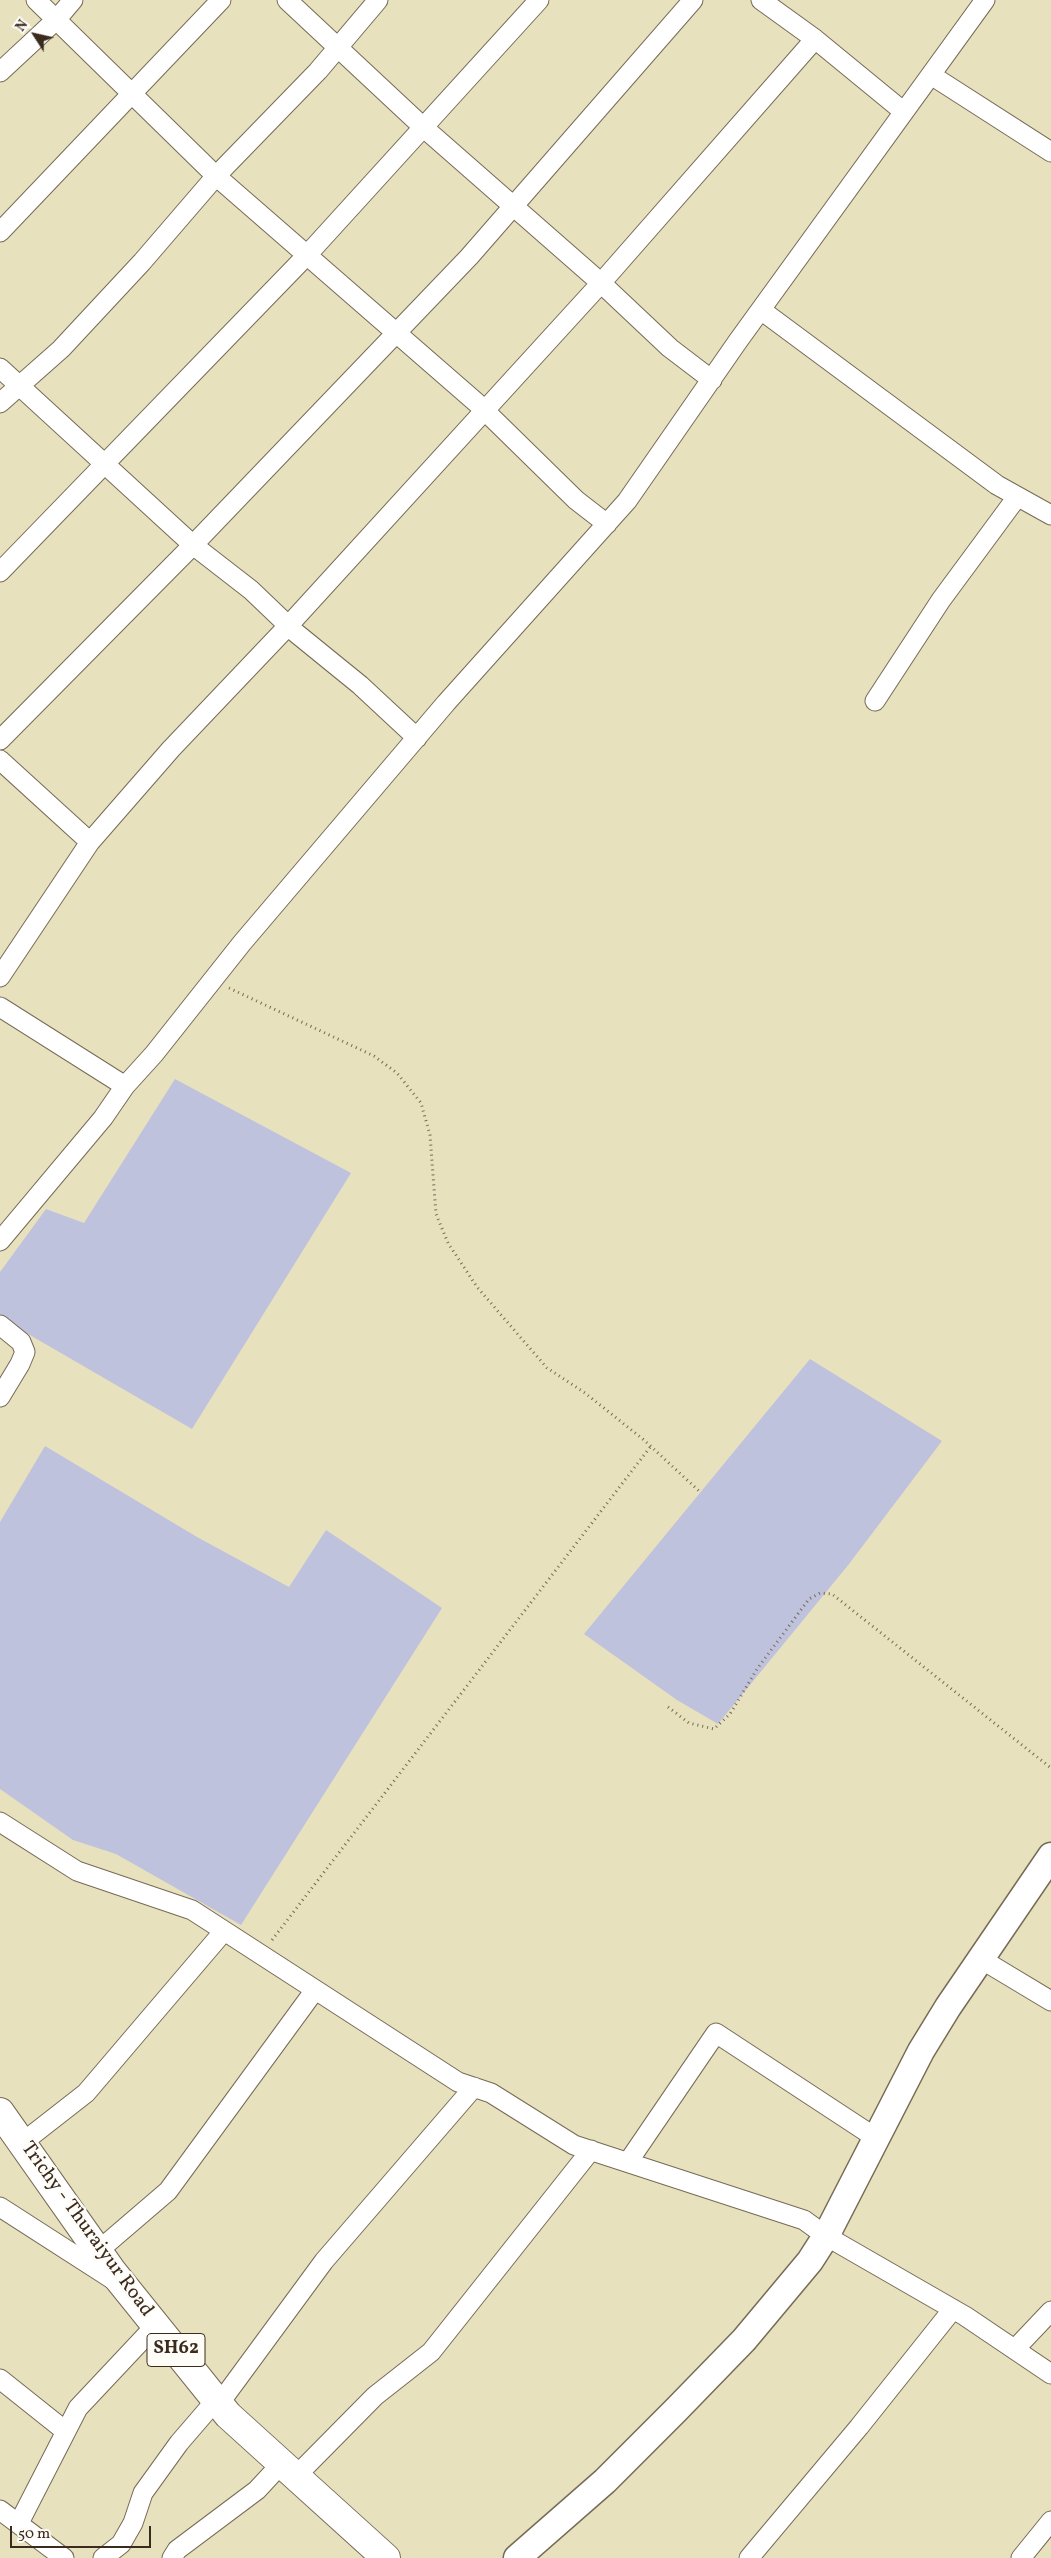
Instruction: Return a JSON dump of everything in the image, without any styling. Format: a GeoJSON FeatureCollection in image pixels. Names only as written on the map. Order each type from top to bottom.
{"type":"FeatureCollection","features":[{"type":"Feature","properties":{"kind":"main road"},"geometry":{"type":"LineString","coordinates":[[517,2558],[605,2481],[744,2340],[790,2287],[826,2236],[922,2051],[981,1959],[1051,1856]]}},
{"type":"Feature","properties":{"kind":"main road","name":"Trichy - Thuraiyur Road"},"geometry":{"type":"LineString","coordinates":[[0,2112],[125,2288],[218,2402],[289,2470],[386,2558]]}},
{"type":"Feature","properties":{"kind":"street"},"geometry":{"type":"LineString","coordinates":[[36,0],[216,176],[308,254],[485,411],[576,500],[607,524]]}},
{"type":"Feature","properties":{"kind":"street"},"geometry":{"type":"LineString","coordinates":[[0,72],[57,19],[73,0]]}},
{"type":"Feature","properties":{"kind":"street"},"geometry":{"type":"LineString","coordinates":[[0,232],[221,0]]}},
{"type":"Feature","properties":{"kind":"street"},"geometry":{"type":"LineString","coordinates":[[287,0],[423,127],[601,283],[670,348],[712,380]]}},
{"type":"Feature","properties":{"kind":"street"},"geometry":{"type":"LineString","coordinates":[[0,403],[18,385],[61,349],[142,262],[216,176],[318,71],[378,0]]}},
{"type":"Feature","properties":{"kind":"street"},"geometry":{"type":"LineString","coordinates":[[0,572],[308,254],[539,0]]}},
{"type":"Feature","properties":{"kind":"street"},"geometry":{"type":"LineString","coordinates":[[0,740],[193,545],[514,208],[591,115],[693,0]]}},
{"type":"Feature","properties":{"kind":"street"},"geometry":{"type":"LineString","coordinates":[[760,0],[815,39],[904,112]]}},
{"type":"Feature","properties":{"kind":"street"},"geometry":{"type":"LineString","coordinates":[[0,1241],[103,1118],[125,1086],[154,1054],[213,980],[416,738],[627,501],[761,310],[985,0]]}},
{"type":"Feature","properties":{"kind":"street"},"geometry":{"type":"LineString","coordinates":[[0,977],[90,842],[171,748],[288,626],[485,411],[601,283],[815,39]]}},
{"type":"Feature","properties":{"kind":"street"},"geometry":{"type":"LineString","coordinates":[[931,75],[1051,152]]}},
{"type":"Feature","properties":{"kind":"street"},"geometry":{"type":"LineString","coordinates":[[761,310],[997,485],[1051,515]]}},
{"type":"Feature","properties":{"kind":"street"},"geometry":{"type":"LineString","coordinates":[[0,368],[193,545],[251,590],[288,626],[360,685],[416,738]]}},
{"type":"Feature","properties":{"kind":"street"},"geometry":{"type":"LineString","coordinates":[[875,701],[941,600],[1017,497]]}},
{"type":"Feature","properties":{"kind":"street"},"geometry":{"type":"LineString","coordinates":[[0,760],[90,842]]}},
{"type":"Feature","properties":{"kind":"street"},"geometry":{"type":"LineString","coordinates":[[0,1007],[125,1086]]}},
{"type":"Feature","properties":{"kind":"street"},"geometry":{"type":"LineString","coordinates":[[0,1325],[21,1342],[25,1352],[0,1397]]}},
{"type":"Feature","properties":{"kind":"street"},"geometry":{"type":"LineString","coordinates":[[0,1822],[77,1870],[192,1910],[458,2082],[491,2092],[574,2145],[804,2220],[826,2236],[953,2308],[1051,2374]]}},
{"type":"Feature","properties":{"kind":"street"},"geometry":{"type":"LineString","coordinates":[[22,2143],[86,2093],[224,1931]]}},
{"type":"Feature","properties":{"kind":"street"},"geometry":{"type":"LineString","coordinates":[[981,1959],[1051,2001]]}},
{"type":"Feature","properties":{"kind":"street"},"geometry":{"type":"LineString","coordinates":[[98,2251],[168,2191],[315,1990]]}},
{"type":"Feature","properties":{"kind":"street"},"geometry":{"type":"LineString","coordinates":[[628,2162],[716,2032],[876,2138]]}},
{"type":"Feature","properties":{"kind":"street"},"geometry":{"type":"LineString","coordinates":[[103,2558],[121,2544],[133,2523],[143,2493],[180,2443],[218,2402],[324,2261],[474,2087]]}},
{"type":"Feature","properties":{"kind":"street"},"geometry":{"type":"LineString","coordinates":[[172,2558],[177,2550],[257,2490],[289,2470],[375,2396],[431,2352],[591,2150]]}},
{"type":"Feature","properties":{"kind":"street"},"geometry":{"type":"LineString","coordinates":[[0,2208],[125,2288]]}},
{"type":"Feature","properties":{"kind":"street"},"geometry":{"type":"LineString","coordinates":[[749,2558],[859,2427],[953,2308]]}},
{"type":"Feature","properties":{"kind":"street"},"geometry":{"type":"LineString","coordinates":[[1014,2349],[1051,2311]]}},
{"type":"Feature","properties":{"kind":"street"},"geometry":{"type":"LineString","coordinates":[[19,2523],[64,2430],[78,2408],[156,2325]]}},
{"type":"Feature","properties":{"kind":"street"},"geometry":{"type":"LineString","coordinates":[[0,2379],[64,2430]]}},
{"type":"Feature","properties":{"kind":"street"},"geometry":{"type":"LineString","coordinates":[[0,2510],[64,2558]]}},
{"type":"Feature","properties":{"kind":"street"},"geometry":{"type":"LineString","coordinates":[[1021,2558],[1051,2521]]}},
{"type":"Feature","properties":{"kind":"path"},"geometry":{"type":"LineString","coordinates":[[213,980],[268,1008],[374,1056],[396,1073],[421,1103],[430,1135],[436,1214],[448,1243],[477,1287],[547,1368],[585,1393],[651,1446],[699,1491]]}},
{"type":"Feature","properties":{"kind":"path"},"geometry":{"type":"LineString","coordinates":[[261,1955],[651,1446]]}},
{"type":"Feature","properties":{"kind":"path"},"geometry":{"type":"LineString","coordinates":[[668,1707],[689,1723],[714,1730],[730,1714],[757,1670],[809,1599],[820,1593],[832,1594],[1051,1768]]}},
{"type":"Feature","properties":{"kind":"shaded area"},"geometry":{"type":"Polygon","coordinates":[[[175,1079],[351,1173],[192,1429],[16,1327],[0,1314],[0,1272],[46,1209],[84,1223],[175,1079]]]}},
{"type":"Feature","properties":{"kind":"shaded area"},"geometry":{"type":"Polygon","coordinates":[[[810,1359],[942,1441],[849,1564],[718,1724],[677,1700],[584,1634],[810,1359]]]}},
{"type":"Feature","properties":{"kind":"shaded area"},"geometry":{"type":"Polygon","coordinates":[[[45,1446],[197,1537],[289,1587],[326,1530],[442,1608],[241,1925],[116,1854],[73,1840],[0,1789],[0,1522],[45,1446]]]}}]}
